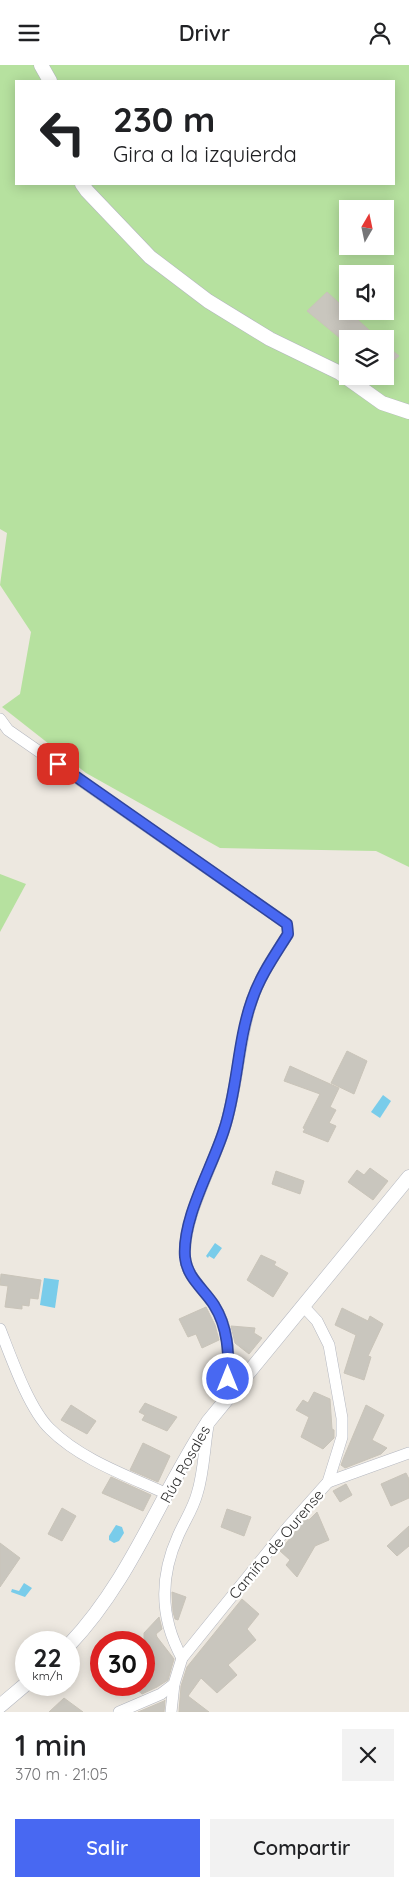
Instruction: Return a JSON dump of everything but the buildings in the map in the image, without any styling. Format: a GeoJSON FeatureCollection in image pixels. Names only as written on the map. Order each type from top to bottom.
{"type":"FeatureCollection","features":[{"type":"Feature","properties":{"kind":"street"},"geometry":{"type":"LineString","coordinates":[[41,65],[49,80]]}},
{"type":"Feature","properties":{"kind":"street"},"geometry":{"type":"LineString","coordinates":[[83,185],[150,257],[208,301],[270,339],[340,373],[382,403],[409,411]]}},
{"type":"Feature","properties":{"kind":"street"},"geometry":{"type":"LineString","coordinates":[[0,719],[8,730],[287,924],[289,928],[288,934],[261,978],[251,1002],[234,1095],[224,1131],[190,1223],[185,1248],[187,1267],[193,1279],[214,1305],[227,1339],[228,1397]]}},
{"type":"Feature","properties":{"kind":"street","name":"Rúa Rosales"},"geometry":{"type":"LineString","coordinates":[[80,1632],[110,1596],[137,1552],[191,1448],[208,1421],[304,1307],[409,1177]]}},
{"type":"Feature","properties":{"kind":"street","name":"Camiño de Ourense"},"geometry":{"type":"LineString","coordinates":[[182,1658],[288,1527],[328,1482],[342,1437],[342,1418],[329,1345],[317,1321],[304,1307]]}},
{"type":"Feature","properties":{"kind":"street"},"geometry":{"type":"LineString","coordinates":[[0,1329],[36,1409],[49,1428],[76,1449],[100,1463],[167,1494]]}},
{"type":"Feature","properties":{"kind":"street"},"geometry":{"type":"LineString","coordinates":[[171,1712],[174,1684],[182,1658],[174,1643],[166,1618],[164,1582],[172,1549],[197,1495],[205,1459],[208,1421]]}},
{"type":"Feature","properties":{"kind":"street"},"geometry":{"type":"LineString","coordinates":[[328,1482],[409,1453]]}},
{"type":"Feature","properties":{"kind":"street"},"geometry":{"type":"LineString","coordinates":[[119,1712],[161,1694],[174,1684]]}},
{"type":"Feature","properties":{"kind":"street"},"geometry":{"type":"LineString","coordinates":[[0,1706],[15,1693]]}},
{"type":"Feature","properties":{"kind":"green space"},"geometry":{"type":"Polygon","coordinates":[[[0,65],[409,65],[409,867],[376,851],[220,848],[86,773],[2,707],[20,694],[31,632],[0,585],[7,533],[0,529],[0,65]]]}},
{"type":"Feature","properties":{"kind":"green space"},"geometry":{"type":"Polygon","coordinates":[[[0,874],[26,884],[0,932],[0,874]]]}},
{"type":"Feature","properties":{"kind":"water"},"geometry":{"type":"Polygon","coordinates":[[[383,1095],[391,1101],[380,1118],[371,1112],[383,1095]]]}},
{"type":"Feature","properties":{"kind":"water"},"geometry":{"type":"Polygon","coordinates":[[[215,1243],[222,1248],[214,1259],[209,1256],[208,1258],[206,1256],[215,1243]]]}},
{"type":"Feature","properties":{"kind":"water"},"geometry":{"type":"Polygon","coordinates":[[[44,1278],[59,1280],[55,1308],[40,1305],[44,1278]]]}},
{"type":"Feature","properties":{"kind":"water"},"geometry":{"type":"Polygon","coordinates":[[[116,1525],[122,1527],[124,1533],[119,1541],[114,1543],[109,1540],[109,1536],[116,1525]]]}},
{"type":"Feature","properties":{"kind":"water"},"geometry":{"type":"Polygon","coordinates":[[[24,1583],[32,1588],[25,1597],[11,1592],[12,1589],[19,1591],[24,1583]]]}},
{"type":"Feature","properties":{"kind":"route"},"geometry":{"type":"LineString","coordinates":[[58,764],[287,924],[289,928],[288,934],[261,978],[251,1002],[234,1095],[224,1131],[190,1223],[185,1248],[187,1267],[193,1279],[214,1305],[227,1339],[228,1379]]}}]}
